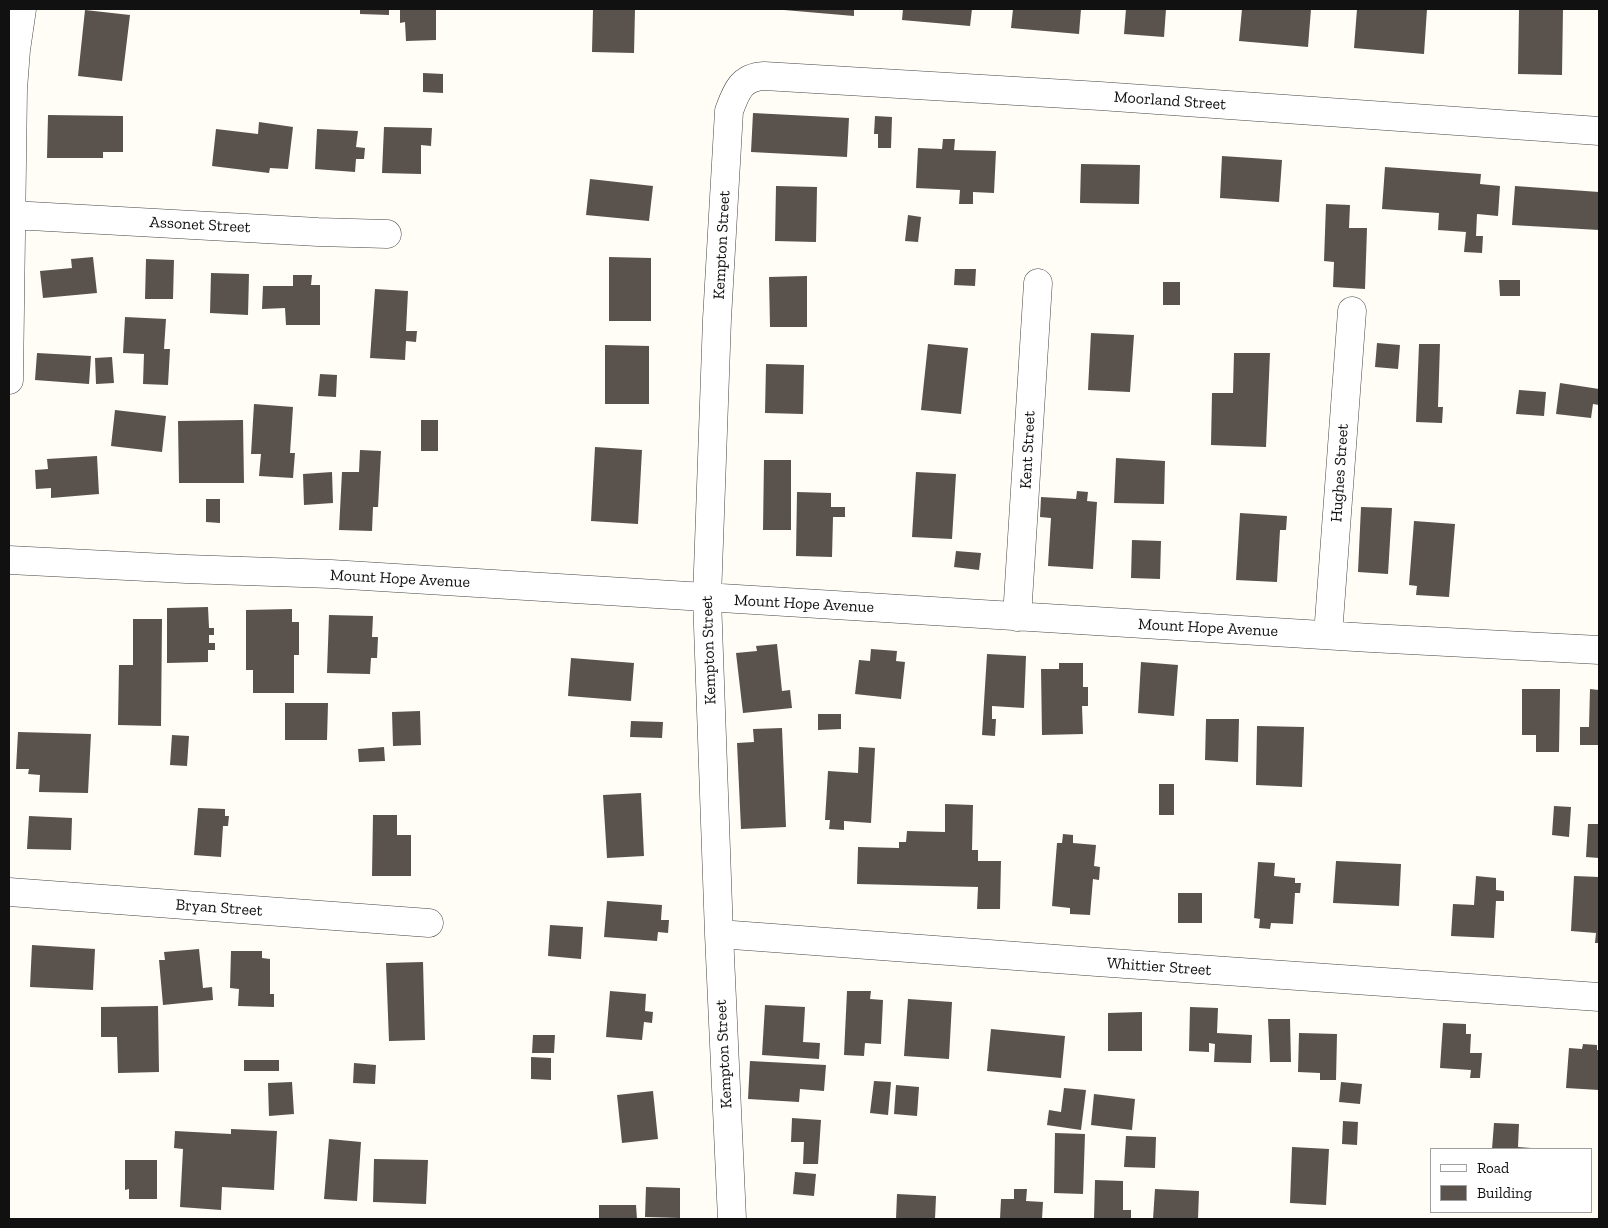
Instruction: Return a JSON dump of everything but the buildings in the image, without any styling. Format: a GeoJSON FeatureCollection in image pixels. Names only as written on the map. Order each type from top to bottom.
{"type":"FeatureCollection","features":[{"type":"Feature","properties":{"kind":"street"},"geometry":{"type":"LineString","coordinates":[[9,380],[13,88],[22,9]]}},
{"type":"Feature","properties":{"kind":"street","name":"Moorland Street"},"geometry":{"type":"LineString","coordinates":[[743,84],[755,76],[764,76],[1110,97],[1599,131]]}},
{"type":"Feature","properties":{"kind":"street","name":"Kempton Street"},"geometry":{"type":"LineString","coordinates":[[732,1219],[719,934],[707,598],[717,319],[729,111],[735,95],[743,84]]}},
{"type":"Feature","properties":{"kind":"street","name":"Assonet Street"},"geometry":{"type":"LineString","coordinates":[[12,215],[387,234]]}},
{"type":"Feature","properties":{"kind":"street","name":"Kent Street"},"geometry":{"type":"LineString","coordinates":[[1017,616],[1038,283]]}},
{"type":"Feature","properties":{"kind":"street","name":"Hughes Street"},"geometry":{"type":"LineString","coordinates":[[1328,635],[1352,311]]}},
{"type":"Feature","properties":{"kind":"street","name":"Mount Hope Avenue"},"geometry":{"type":"LineString","coordinates":[[9,560],[331,574],[1599,650]]}},
{"type":"Feature","properties":{"kind":"street","name":"Bryan Street"},"geometry":{"type":"LineString","coordinates":[[9,892],[429,924]]}},
{"type":"Feature","properties":{"kind":"street","name":"Whittier Street"},"geometry":{"type":"LineString","coordinates":[[719,934],[1599,996]]}}]}
